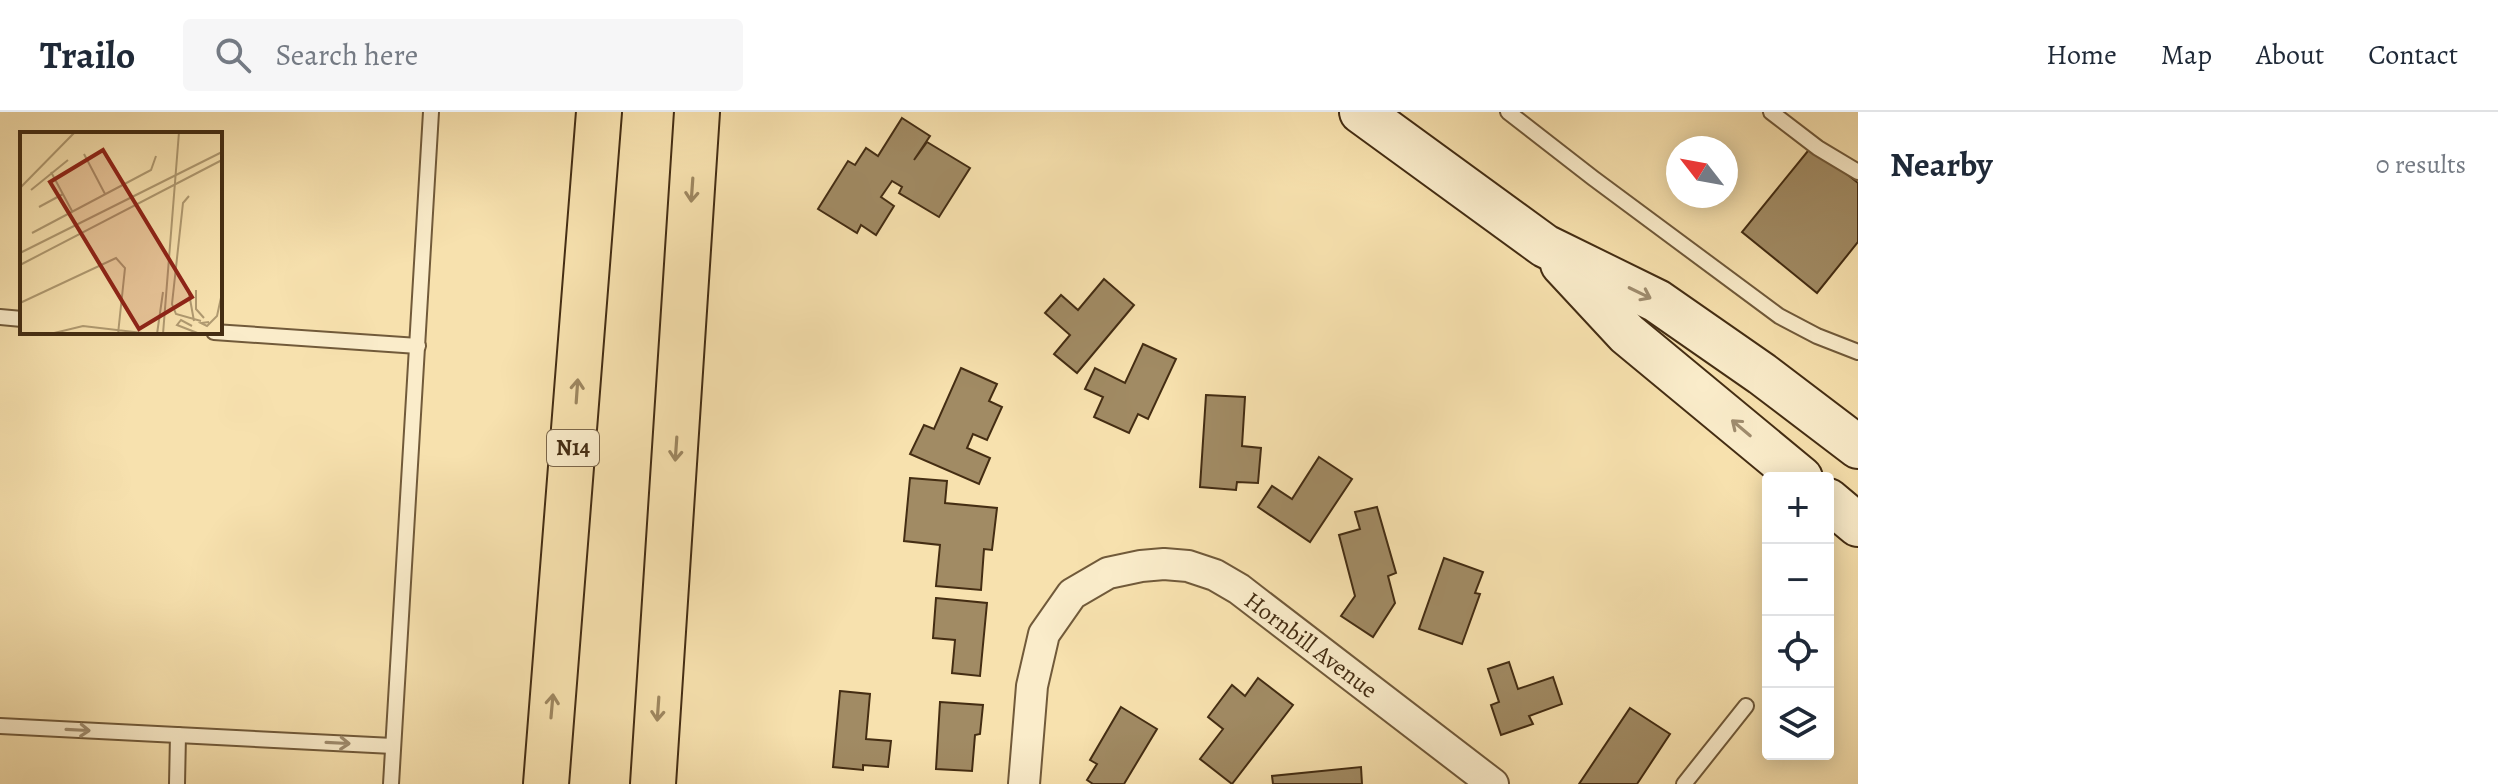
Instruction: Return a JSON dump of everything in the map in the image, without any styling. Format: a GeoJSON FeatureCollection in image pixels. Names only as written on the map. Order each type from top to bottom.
{"type":"FeatureCollection","features":[{"type":"Feature","properties":{"kind":"highway","name":"N14"},"geometry":{"type":"LineString","coordinates":[[546,784],[599,112]]}},
{"type":"Feature","properties":{"kind":"highway"},"geometry":{"type":"LineString","coordinates":[[653,784],[697,112]]}},
{"type":"Feature","properties":{"kind":"main road"},"geometry":{"type":"LineString","coordinates":[[1361,112],[1545,246],[1657,301],[1762,374],[1858,447]]}},
{"type":"Feature","properties":{"kind":"main road"},"geometry":{"type":"LineString","coordinates":[[1545,246],[1627,334],[1794,472]]}},
{"type":"Feature","properties":{"kind":"main road"},"geometry":{"type":"LineString","coordinates":[[1834,505],[1858,525]]}},
{"type":"Feature","properties":{"kind":"street","name":"Hornbill Avenue"},"geometry":{"type":"LineString","coordinates":[[1024,784],[1032,686],[1044,634],[1072,594],[1108,573],[1164,564],[1188,566],[1215,575],[1239,589],[1493,784]]}},
{"type":"Feature","properties":{"kind":"lane"},"geometry":{"type":"LineString","coordinates":[[391,784],[431,112]]}},
{"type":"Feature","properties":{"kind":"lane"},"geometry":{"type":"LineString","coordinates":[[1508,112],[1779,316],[1817,336],[1858,352]]}},
{"type":"Feature","properties":{"kind":"lane"},"geometry":{"type":"LineString","coordinates":[[1771,112],[1818,148],[1858,172]]}},
{"type":"Feature","properties":{"kind":"lane"},"geometry":{"type":"LineString","coordinates":[[0,317],[20,319]]}},
{"type":"Feature","properties":{"kind":"lane"},"geometry":{"type":"LineString","coordinates":[[222,333],[418,346]]}},
{"type":"Feature","properties":{"kind":"lane"},"geometry":{"type":"LineString","coordinates":[[1684,784],[1746,706]]}},
{"type":"Feature","properties":{"kind":"lane"},"geometry":{"type":"LineString","coordinates":[[0,726],[393,746]]}},
{"type":"Feature","properties":{"kind":"lane"},"geometry":{"type":"LineString","coordinates":[[177,784],[178,735]]}},
{"type":"Feature","properties":{"kind":"building"},"geometry":{"type":"Polygon","coordinates":[[[902,118],[930,136],[914,160],[927,142],[970,168],[939,217],[899,193],[902,187],[892,181],[881,197],[894,206],[876,235],[861,225],[857,233],[818,209],[848,161],[855,165],[866,148],[878,156],[902,118]]]}},
{"type":"Feature","properties":{"kind":"building"},"geometry":{"type":"Polygon","coordinates":[[[1812,146],[1858,183],[1858,242],[1817,293],[1742,232],[1812,146]]]}},
{"type":"Feature","properties":{"kind":"building"},"geometry":{"type":"Polygon","coordinates":[[[1104,279],[1134,305],[1077,373],[1054,354],[1070,335],[1045,313],[1061,295],[1078,310],[1104,279]]]}},
{"type":"Feature","properties":{"kind":"building"},"geometry":{"type":"Polygon","coordinates":[[[1143,344],[1176,359],[1148,419],[1138,414],[1129,433],[1094,417],[1103,397],[1085,389],[1095,368],[1125,383],[1143,344]]]}},
{"type":"Feature","properties":{"kind":"building"},"geometry":{"type":"Polygon","coordinates":[[[961,368],[997,384],[989,401],[1002,407],[987,440],[973,434],[967,448],[990,458],[979,484],[910,454],[924,425],[934,429],[961,368]]]}},
{"type":"Feature","properties":{"kind":"building"},"geometry":{"type":"Polygon","coordinates":[[[1206,395],[1245,397],[1242,446],[1261,448],[1258,483],[1237,482],[1236,490],[1200,487],[1206,395]]]}},
{"type":"Feature","properties":{"kind":"building"},"geometry":{"type":"Polygon","coordinates":[[[1319,457],[1352,479],[1310,542],[1258,507],[1272,486],[1292,499],[1319,457]]]}},
{"type":"Feature","properties":{"kind":"building"},"geometry":{"type":"Polygon","coordinates":[[[910,478],[947,481],[945,503],[997,508],[992,550],[984,549],[981,590],[936,586],[940,545],[904,541],[910,478]]]}},
{"type":"Feature","properties":{"kind":"building"},"geometry":{"type":"Polygon","coordinates":[[[1377,507],[1396,573],[1388,576],[1395,603],[1373,637],[1341,616],[1355,596],[1339,535],[1360,529],[1355,512],[1377,507]]]}},
{"type":"Feature","properties":{"kind":"building"},"geometry":{"type":"Polygon","coordinates":[[[1444,558],[1483,572],[1475,593],[1480,594],[1462,644],[1419,629],[1444,558]]]}},
{"type":"Feature","properties":{"kind":"building"},"geometry":{"type":"Polygon","coordinates":[[[936,598],[987,603],[980,676],[952,673],[955,640],[933,638],[936,598]]]}},
{"type":"Feature","properties":{"kind":"building"},"geometry":{"type":"Polygon","coordinates":[[[1509,662],[1518,689],[1553,677],[1562,704],[1529,716],[1533,724],[1501,735],[1491,705],[1499,702],[1488,669],[1509,662]]]}},
{"type":"Feature","properties":{"kind":"building"},"geometry":{"type":"Polygon","coordinates":[[[1258,678],[1293,705],[1232,784],[1200,759],[1223,729],[1208,717],[1232,685],[1245,696],[1258,678]]]}},
{"type":"Feature","properties":{"kind":"building"},"geometry":{"type":"Polygon","coordinates":[[[840,691],[870,694],[866,739],[891,741],[888,767],[863,765],[863,770],[833,767],[840,691]]]}},
{"type":"Feature","properties":{"kind":"building"},"geometry":{"type":"Polygon","coordinates":[[[940,702],[983,705],[980,734],[975,735],[972,771],[936,769],[940,702]]]}},
{"type":"Feature","properties":{"kind":"building"},"geometry":{"type":"Polygon","coordinates":[[[1121,707],[1157,729],[1124,784],[1093,784],[1087,780],[1097,764],[1090,760],[1121,707]]]}},
{"type":"Feature","properties":{"kind":"building"},"geometry":{"type":"Polygon","coordinates":[[[1630,708],[1670,734],[1637,784],[1579,784],[1630,708]]]}},
{"type":"Feature","properties":{"kind":"building"},"geometry":{"type":"Polygon","coordinates":[[[1361,767],[1362,784],[1273,784],[1272,776],[1361,767]]]}}]}
